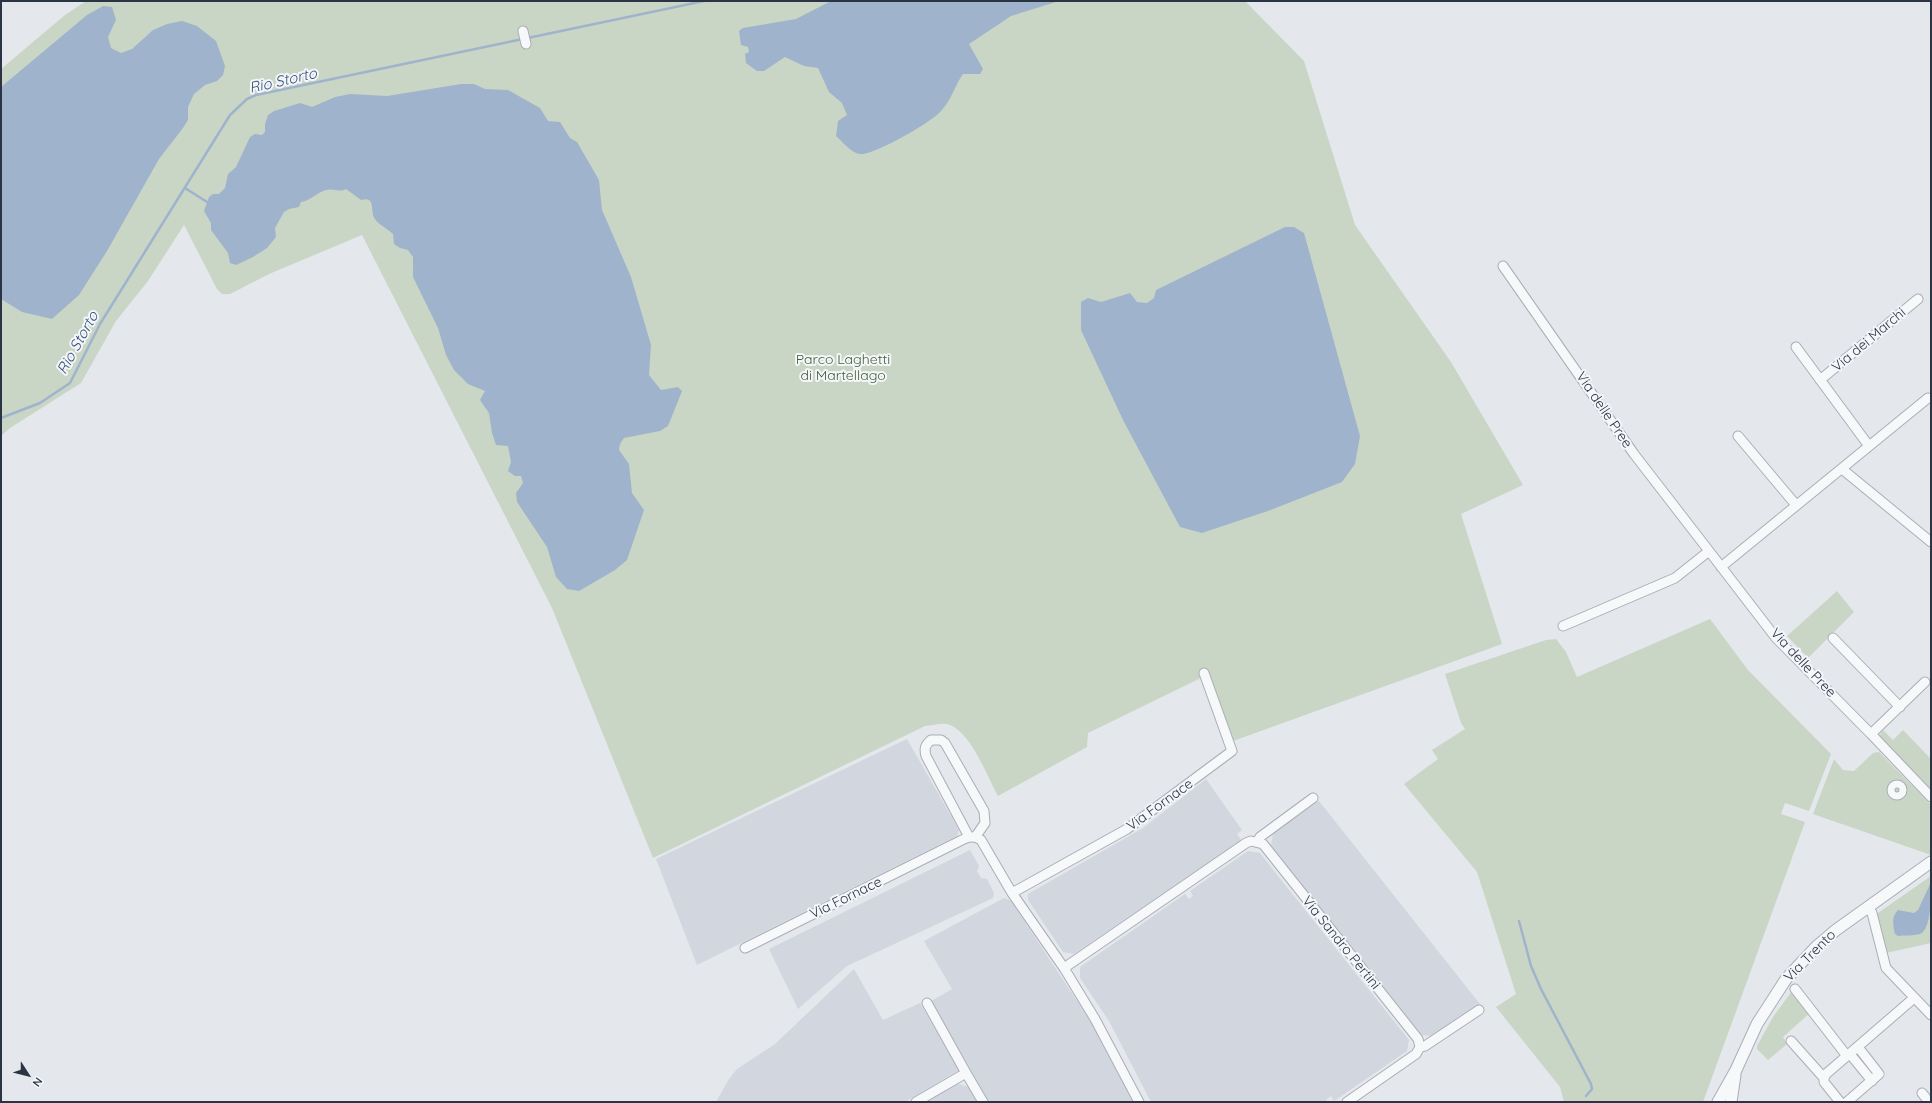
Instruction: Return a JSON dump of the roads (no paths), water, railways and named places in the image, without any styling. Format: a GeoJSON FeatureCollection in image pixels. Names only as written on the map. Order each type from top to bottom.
{"type":"FeatureCollection","features":[{"type":"Feature","properties":{"kind":"street"},"geometry":{"type":"LineString","coordinates":[[523,31],[526,44]]}},
{"type":"Feature","properties":{"kind":"street","name":"Via delle Pree"},"geometry":{"type":"LineString","coordinates":[[1503,266],[1634,454],[1776,638],[1931,797]]}},
{"type":"Feature","properties":{"kind":"street","name":"Via dei Marchi"},"geometry":{"type":"LineString","coordinates":[[1820,380],[1918,299]]}},
{"type":"Feature","properties":{"kind":"street","name":"Via dei Marchi"},"geometry":{"type":"LineString","coordinates":[[1796,347],[1869,446]]}},
{"type":"Feature","properties":{"kind":"street"},"geometry":{"type":"LineString","coordinates":[[1721,567],[1928,398]]}},
{"type":"Feature","properties":{"kind":"street"},"geometry":{"type":"LineString","coordinates":[[1738,436],[1796,505]]}},
{"type":"Feature","properties":{"kind":"street"},"geometry":{"type":"LineString","coordinates":[[1842,469],[1931,542]]}},
{"type":"Feature","properties":{"kind":"street"},"geometry":{"type":"LineString","coordinates":[[1563,626],[1675,578],[1709,551]]}},
{"type":"Feature","properties":{"kind":"street"},"geometry":{"type":"LineString","coordinates":[[1833,638],[1900,707]]}},
{"type":"Feature","properties":{"kind":"street","name":"Via Fornace"},"geometry":{"type":"LineString","coordinates":[[1012,892],[1127,829],[1232,751],[1204,673]]}},
{"type":"Feature","properties":{"kind":"street"},"geometry":{"type":"LineString","coordinates":[[1871,734],[1925,682]]}},
{"type":"Feature","properties":{"kind":"street"},"geometry":{"type":"LineString","coordinates":[[973,837],[985,823],[984,811],[946,743],[941,740],[931,740],[925,749],[926,756],[973,837],[981,840],[1012,892],[1064,968],[1095,1019],[1139,1102]]}},
{"type":"Feature","properties":{"kind":"street"},"geometry":{"type":"LineString","coordinates":[[1064,968],[1246,843],[1257,842],[1260,836],[1313,798]]}},
{"type":"Feature","properties":{"kind":"street","name":"Via Fornace"},"geometry":{"type":"LineString","coordinates":[[745,948],[973,837]]}},
{"type":"Feature","properties":{"kind":"street","name":"Via Sandro Pertini"},"geometry":{"type":"LineString","coordinates":[[1257,842],[1263,844],[1268,850],[1418,1039],[1420,1047]]}},
{"type":"Feature","properties":{"kind":"street","name":"Via Trento"},"geometry":{"type":"LineString","coordinates":[[1718,1102],[1727,1083],[1736,1070],[1750,1036],[1767,1006],[1786,979],[1816,947],[1868,907],[1931,862]]}},
{"type":"Feature","properties":{"kind":"street"},"geometry":{"type":"LineString","coordinates":[[1868,907],[1872,913],[1886,968],[1931,1014]]}},
{"type":"Feature","properties":{"kind":"street"},"geometry":{"type":"LineString","coordinates":[[1795,989],[1872,1081]]}},
{"type":"Feature","properties":{"kind":"street"},"geometry":{"type":"LineString","coordinates":[[1824,1078],[1826,1074],[1914,998]]}},
{"type":"Feature","properties":{"kind":"street"},"geometry":{"type":"LineString","coordinates":[[927,1003],[983,1102]]}},
{"type":"Feature","properties":{"kind":"street"},"geometry":{"type":"LineString","coordinates":[[1347,1102],[1416,1054],[1420,1047],[1425,1046],[1479,1010]]}},
{"type":"Feature","properties":{"kind":"street"},"geometry":{"type":"LineString","coordinates":[[1791,1041],[1824,1078],[1824,1082],[1840,1102]]}},
{"type":"Feature","properties":{"kind":"street"},"geometry":{"type":"LineString","coordinates":[[1847,1102],[1879,1074],[1879,1072],[1858,1047]]}},
{"type":"Feature","properties":{"kind":"street"},"geometry":{"type":"LineString","coordinates":[[1731,1102],[1736,1070]]}},
{"type":"Feature","properties":{"kind":"street"},"geometry":{"type":"LineString","coordinates":[[916,1102],[966,1073]]}},
{"type":"Feature","properties":{"kind":"street"},"geometry":{"type":"LineString","coordinates":[[1922,1093],[1929,1102]]}},
{"type":"Feature","properties":{"kind":"water"},"geometry":{"type":"Polygon","coordinates":[[[831,1],[1059,1],[1011,16],[969,44],[983,69],[980,74],[963,74],[945,106],[926,123],[877,150],[860,154],[850,149],[836,136],[838,121],[847,115],[842,103],[829,92],[818,68],[804,66],[785,57],[764,71],[757,71],[746,63],[745,54],[749,52],[748,47],[741,45],[739,31],[743,28],[796,19],[831,1]]]}},
{"type":"Feature","properties":{"kind":"water"},"geometry":{"type":"Polygon","coordinates":[[[103,6],[112,7],[116,20],[108,37],[111,48],[121,53],[132,49],[153,30],[167,24],[182,21],[197,26],[216,41],[225,66],[223,75],[217,81],[205,85],[194,94],[188,107],[188,120],[159,159],[107,251],[79,295],[52,319],[22,312],[1,299],[1,87],[87,15],[103,6]]]}},
{"type":"Feature","properties":{"kind":"water"},"geometry":{"type":"Polygon","coordinates":[[[461,84],[474,84],[485,89],[508,90],[540,108],[548,121],[560,122],[570,138],[577,142],[599,180],[602,210],[631,277],[651,345],[649,375],[661,390],[678,387],[682,391],[668,426],[660,431],[624,438],[620,444],[619,450],[629,464],[632,493],[644,510],[627,560],[615,570],[579,591],[567,589],[556,577],[547,547],[517,502],[516,493],[523,483],[521,476],[515,476],[508,471],[511,462],[508,446],[496,445],[492,433],[489,413],[480,400],[485,391],[468,384],[454,370],[446,355],[438,328],[413,277],[413,257],[408,250],[400,248],[394,244],[393,234],[378,223],[373,216],[371,202],[366,199],[361,200],[346,189],[341,191],[330,190],[321,192],[308,200],[301,202],[299,207],[289,209],[284,212],[275,228],[276,237],[267,248],[236,265],[230,263],[228,253],[211,230],[211,223],[204,211],[209,197],[213,194],[219,194],[225,188],[228,174],[236,167],[250,137],[255,134],[262,135],[265,132],[265,124],[268,115],[274,111],[300,103],[312,107],[335,97],[350,94],[387,96],[461,84]]]}},
{"type":"Feature","properties":{"kind":"water"},"geometry":{"type":"Polygon","coordinates":[[[1285,227],[1294,227],[1304,233],[1360,436],[1355,464],[1342,482],[1268,511],[1202,533],[1180,527],[1123,420],[1081,330],[1081,302],[1088,298],[1101,302],[1130,293],[1137,302],[1147,303],[1154,298],[1156,290],[1285,227]]]}},
{"type":"Feature","properties":{"kind":"water"},"geometry":{"type":"Polygon","coordinates":[[[1931,882],[1929,919],[1924,931],[1917,935],[1898,936],[1895,934],[1893,924],[1894,915],[1898,910],[1914,913],[1918,910],[1931,882]]]}},
{"type":"Feature","properties":{"kind":"waterway","name":"Rio Storto"},"geometry":{"type":"LineString","coordinates":[[1,418],[40,403],[70,383],[100,324],[230,115],[247,99],[256,95],[704,1]]}},
{"type":"Feature","properties":{"kind":"waterway"},"geometry":{"type":"LineString","coordinates":[[185,188],[207,202]]}},
{"type":"Feature","properties":{"kind":"waterway"},"geometry":{"type":"LineString","coordinates":[[1519,921],[1531,966],[1541,989],[1591,1084],[1592,1089],[1586,1096]]}},
{"type":"Feature","properties":{"kind":"park label","name":"Parco Laghetti di Martellago"},"geometry":{"type":"Point","coordinates":[843,368]}}]}
